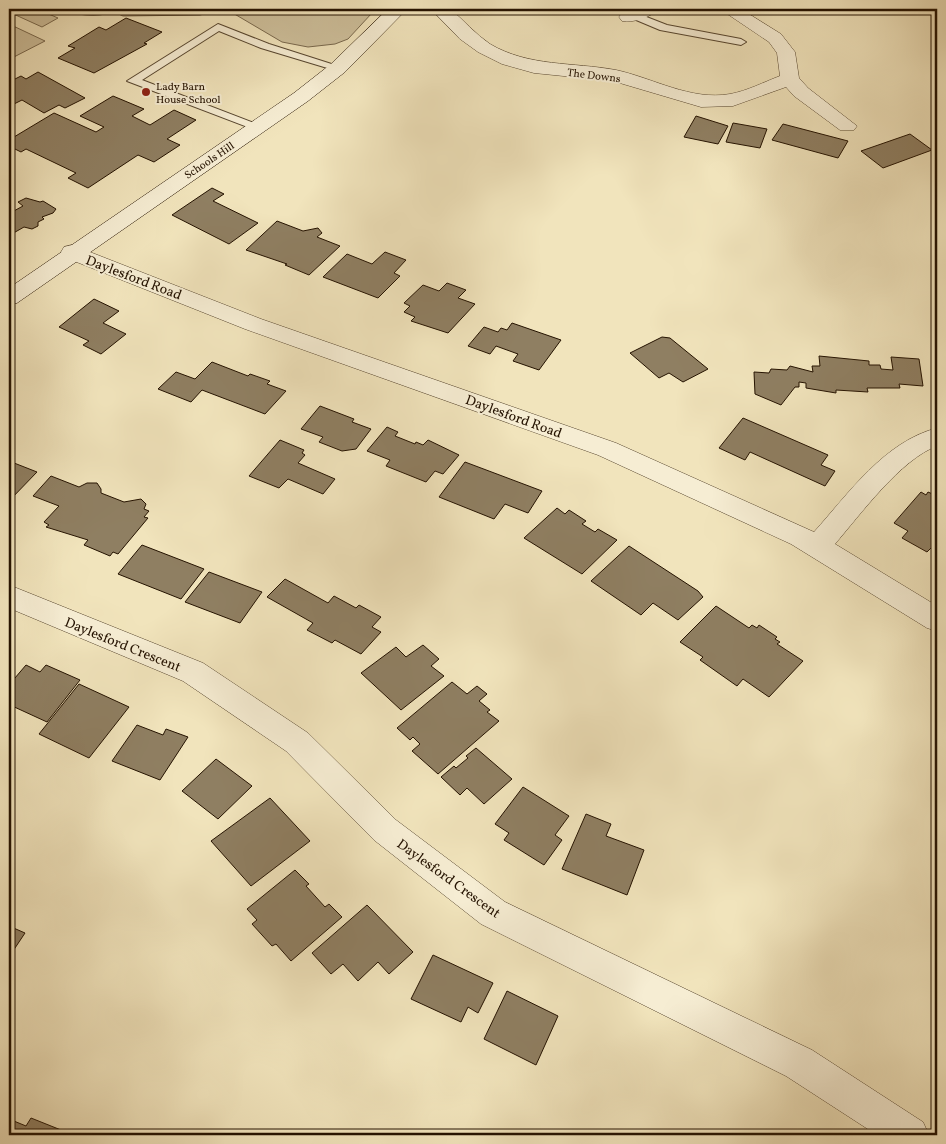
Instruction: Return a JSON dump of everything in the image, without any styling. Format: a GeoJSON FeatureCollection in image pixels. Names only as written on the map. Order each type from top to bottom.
{"type":"FeatureCollection","features":[{"type":"Feature","properties":{"kind":"street","name":"Schools Hill"},"geometry":{"type":"LineString","coordinates":[[11,293],[258,128],[338,68],[398,9]]}},
{"type":"Feature","properties":{"kind":"street","name":"The Downs"},"geometry":{"type":"LineString","coordinates":[[440,9],[466,35],[484,48],[508,60],[534,67],[615,76],[701,101],[734,100],[790,79]]}},
{"type":"Feature","properties":{"kind":"street"},"geometry":{"type":"LineString","coordinates":[[729,9],[775,38],[786,52],[790,79],[801,92],[847,126]]}},
{"type":"Feature","properties":{"kind":"street","name":"Daylesford Road"},"geometry":{"type":"LineString","coordinates":[[72,252],[253,324],[607,449],[801,537],[937,620]]}},
{"type":"Feature","properties":{"kind":"street"},"geometry":{"type":"LineString","coordinates":[[817,546],[887,470],[908,451],[930,438],[937,437]]}},
{"type":"Feature","properties":{"kind":"street","name":"Daylesford Crescent"},"geometry":{"type":"LineString","coordinates":[[9,596],[193,672],[297,742],[385,830],[493,913],[799,1063],[910,1135]]}},
{"type":"Feature","properties":{"kind":"lane"},"geometry":{"type":"LineString","coordinates":[[631,12],[664,28],[741,42]]}},
{"type":"Feature","properties":{"kind":"lane"},"geometry":{"type":"LineString","coordinates":[[258,128],[133,82],[218,27],[303,58],[338,68]]}},
{"type":"Feature","properties":{"kind":"shaded area"},"geometry":{"type":"Polygon","coordinates":[[[9,9],[37,9],[58,18],[42,27],[9,12],[9,9]]]}},
{"type":"Feature","properties":{"kind":"shaded area"},"geometry":{"type":"Polygon","coordinates":[[[58,9],[225,9],[200,15],[123,16],[114,12],[86,15],[58,9]]]}},
{"type":"Feature","properties":{"kind":"shaded area"},"geometry":{"type":"Polygon","coordinates":[[[226,9],[370,9],[372,13],[348,39],[335,44],[308,47],[282,42],[226,9]]]}},
{"type":"Feature","properties":{"kind":"shaded area"},"geometry":{"type":"Polygon","coordinates":[[[9,24],[45,41],[10,59],[9,24]]]}},
{"type":"Feature","properties":{"kind":"building"},"geometry":{"type":"Polygon","coordinates":[[[126,18],[162,32],[144,43],[147,44],[94,73],[58,58],[75,48],[68,46],[99,27],[106,30],[126,18]]]}},
{"type":"Feature","properties":{"kind":"building"},"geometry":{"type":"Polygon","coordinates":[[[38,72],[85,98],[65,108],[59,105],[44,113],[22,100],[12,105],[9,103],[9,82],[21,76],[26,79],[38,72]]]}},
{"type":"Feature","properties":{"kind":"building"},"geometry":{"type":"Polygon","coordinates":[[[113,96],[144,109],[132,116],[150,125],[174,110],[196,120],[167,139],[180,145],[154,162],[138,155],[88,188],[68,178],[76,173],[26,149],[21,152],[9,146],[9,140],[54,113],[96,132],[104,127],[80,116],[113,96]]]}},
{"type":"Feature","properties":{"kind":"building"},"geometry":{"type":"Polygon","coordinates":[[[696,116],[728,126],[718,144],[684,137],[696,116]]]}},
{"type":"Feature","properties":{"kind":"building"},"geometry":{"type":"Polygon","coordinates":[[[733,123],[767,129],[760,148],[726,142],[733,123]]]}},
{"type":"Feature","properties":{"kind":"building"},"geometry":{"type":"Polygon","coordinates":[[[783,124],[848,141],[838,158],[772,140],[783,124]]]}},
{"type":"Feature","properties":{"kind":"building"},"geometry":{"type":"Polygon","coordinates":[[[910,134],[932,150],[883,168],[861,151],[910,134]]]}},
{"type":"Feature","properties":{"kind":"building"},"geometry":{"type":"Polygon","coordinates":[[[212,188],[224,194],[213,201],[258,223],[229,244],[172,215],[212,188]]]}},
{"type":"Feature","properties":{"kind":"building"},"geometry":{"type":"Polygon","coordinates":[[[26,198],[40,202],[43,201],[56,209],[53,213],[42,217],[44,219],[38,222],[38,226],[32,229],[24,227],[10,235],[9,210],[12,212],[23,206],[18,202],[26,198]]]}},
{"type":"Feature","properties":{"kind":"building"},"geometry":{"type":"Polygon","coordinates":[[[277,221],[303,231],[318,228],[322,233],[317,237],[340,246],[309,275],[285,265],[287,264],[246,250],[277,221]]]}},
{"type":"Feature","properties":{"kind":"building"},"geometry":{"type":"Polygon","coordinates":[[[385,252],[406,260],[394,273],[400,276],[378,298],[323,277],[347,254],[372,264],[385,252]]]}},
{"type":"Feature","properties":{"kind":"building"},"geometry":{"type":"Polygon","coordinates":[[[447,283],[466,290],[458,298],[475,304],[448,333],[411,321],[415,317],[404,312],[410,306],[404,303],[423,285],[439,291],[447,283]]]}},
{"type":"Feature","properties":{"kind":"building"},"geometry":{"type":"Polygon","coordinates":[[[94,299],[119,311],[103,323],[126,334],[101,354],[83,345],[89,341],[59,327],[94,299]]]}},
{"type":"Feature","properties":{"kind":"building"},"geometry":{"type":"Polygon","coordinates":[[[512,323],[561,340],[539,370],[513,361],[518,354],[496,346],[490,354],[468,346],[484,327],[498,332],[501,328],[507,330],[512,323]]]}},
{"type":"Feature","properties":{"kind":"building"},"geometry":{"type":"Polygon","coordinates":[[[662,337],[670,338],[708,369],[683,382],[669,373],[659,378],[630,353],[662,337]]]}},
{"type":"Feature","properties":{"kind":"building"},"geometry":{"type":"Polygon","coordinates":[[[819,356],[869,361],[869,365],[880,365],[881,369],[893,370],[891,357],[919,359],[923,386],[899,384],[900,388],[867,388],[868,392],[836,390],[836,393],[806,388],[806,383],[799,382],[799,387],[795,387],[781,405],[755,394],[754,372],[769,373],[771,369],[787,370],[790,366],[813,372],[812,366],[820,366],[819,356]]]}},
{"type":"Feature","properties":{"kind":"building"},"geometry":{"type":"Polygon","coordinates":[[[212,362],[248,376],[250,374],[270,381],[267,384],[286,391],[265,414],[202,390],[191,402],[158,389],[176,372],[195,379],[212,362]]]}},
{"type":"Feature","properties":{"kind":"building"},"geometry":{"type":"Polygon","coordinates":[[[320,406],[354,419],[352,422],[371,429],[356,449],[342,451],[319,442],[323,437],[301,429],[320,406]]]}},
{"type":"Feature","properties":{"kind":"building"},"geometry":{"type":"Polygon","coordinates":[[[743,418],[828,455],[821,465],[835,471],[825,486],[750,452],[745,460],[719,448],[743,418]]]}},
{"type":"Feature","properties":{"kind":"building"},"geometry":{"type":"Polygon","coordinates":[[[387,427],[398,432],[395,436],[415,444],[416,442],[423,445],[428,440],[459,455],[443,474],[435,471],[426,482],[386,466],[390,460],[367,451],[387,427]]]}},
{"type":"Feature","properties":{"kind":"building"},"geometry":{"type":"Polygon","coordinates":[[[280,440],[304,450],[302,453],[305,455],[298,463],[335,479],[323,494],[288,479],[279,488],[249,476],[280,440]]]}},
{"type":"Feature","properties":{"kind":"building"},"geometry":{"type":"Polygon","coordinates":[[[9,461],[37,472],[9,501],[9,461]]]}},
{"type":"Feature","properties":{"kind":"building"},"geometry":{"type":"Polygon","coordinates":[[[465,462],[542,491],[528,513],[505,504],[494,519],[439,497],[465,462]]]}},
{"type":"Feature","properties":{"kind":"building"},"geometry":{"type":"Polygon","coordinates":[[[51,476],[79,487],[87,483],[97,483],[101,493],[124,502],[141,499],[146,504],[144,509],[149,511],[144,517],[148,518],[118,554],[113,552],[110,556],[84,545],[88,540],[46,527],[49,525],[44,522],[59,506],[33,496],[51,476]]]}},
{"type":"Feature","properties":{"kind":"building"},"geometry":{"type":"Polygon","coordinates":[[[921,492],[926,495],[928,492],[937,496],[937,551],[931,548],[927,552],[902,538],[908,531],[894,523],[921,492]]]}},
{"type":"Feature","properties":{"kind":"building"},"geometry":{"type":"Polygon","coordinates":[[[557,508],[565,514],[569,510],[586,521],[582,524],[595,532],[598,529],[617,540],[582,574],[524,538],[557,508]]]}},
{"type":"Feature","properties":{"kind":"building"},"geometry":{"type":"Polygon","coordinates":[[[142,545],[204,569],[181,599],[118,574],[142,545]]]}},
{"type":"Feature","properties":{"kind":"building"},"geometry":{"type":"Polygon","coordinates":[[[629,546],[698,591],[703,597],[678,620],[653,603],[641,615],[591,581],[629,546]]]}},
{"type":"Feature","properties":{"kind":"building"},"geometry":{"type":"Polygon","coordinates":[[[209,572],[262,592],[240,623],[185,602],[209,572]]]}},
{"type":"Feature","properties":{"kind":"building"},"geometry":{"type":"Polygon","coordinates":[[[285,579],[328,603],[334,596],[356,608],[359,605],[381,617],[372,627],[381,632],[361,654],[335,640],[332,643],[307,630],[313,623],[267,597],[285,579]]]}},
{"type":"Feature","properties":{"kind":"building"},"geometry":{"type":"Polygon","coordinates":[[[716,606],[749,628],[752,625],[757,628],[759,625],[777,637],[775,639],[780,642],[777,644],[803,661],[769,697],[743,679],[737,686],[700,660],[703,657],[680,642],[716,606]]]}},
{"type":"Feature","properties":{"kind":"building"},"geometry":{"type":"Polygon","coordinates":[[[423,645],[439,659],[431,666],[444,676],[401,710],[361,673],[396,647],[406,657],[423,645]]]}},
{"type":"Feature","properties":{"kind":"building"},"geometry":{"type":"Polygon","coordinates":[[[26,665],[40,672],[46,665],[80,680],[47,722],[10,705],[9,707],[9,685],[26,665]]]}},
{"type":"Feature","properties":{"kind":"building"},"geometry":{"type":"Polygon","coordinates":[[[452,682],[467,694],[477,686],[487,694],[479,701],[490,710],[487,712],[499,721],[438,774],[412,751],[420,744],[413,737],[410,740],[397,728],[452,682]]]}},
{"type":"Feature","properties":{"kind":"building"},"geometry":{"type":"Polygon","coordinates":[[[79,684],[129,707],[89,758],[39,734],[79,684]]]}},
{"type":"Feature","properties":{"kind":"building"},"geometry":{"type":"Polygon","coordinates":[[[137,725],[163,735],[166,729],[188,737],[160,780],[112,761],[137,725]]]}},
{"type":"Feature","properties":{"kind":"building"},"geometry":{"type":"Polygon","coordinates":[[[476,748],[512,779],[484,804],[467,788],[460,795],[441,777],[454,766],[456,768],[476,748]]]}},
{"type":"Feature","properties":{"kind":"building"},"geometry":{"type":"Polygon","coordinates":[[[216,759],[252,786],[218,819],[182,791],[216,759]]]}},
{"type":"Feature","properties":{"kind":"building"},"geometry":{"type":"Polygon","coordinates":[[[523,787],[569,816],[555,835],[562,840],[544,865],[504,840],[509,833],[495,824],[523,787]]]}},
{"type":"Feature","properties":{"kind":"building"},"geometry":{"type":"Polygon","coordinates":[[[270,798],[310,841],[251,886],[211,841],[270,798]]]}},
{"type":"Feature","properties":{"kind":"building"},"geometry":{"type":"Polygon","coordinates":[[[586,814],[611,824],[606,836],[644,850],[627,895],[562,869],[586,814]]]}},
{"type":"Feature","properties":{"kind":"building"},"geometry":{"type":"Polygon","coordinates":[[[295,870],[309,884],[306,886],[325,907],[329,904],[342,917],[291,961],[276,944],[272,946],[252,924],[257,920],[247,909],[295,870]]]}},
{"type":"Feature","properties":{"kind":"building"},"geometry":{"type":"Polygon","coordinates":[[[367,905],[413,952],[389,974],[378,962],[358,981],[343,964],[331,974],[312,953],[367,905]]]}},
{"type":"Feature","properties":{"kind":"building"},"geometry":{"type":"Polygon","coordinates":[[[9,926],[25,933],[9,957],[9,926]]]}},
{"type":"Feature","properties":{"kind":"building"},"geometry":{"type":"Polygon","coordinates":[[[433,955],[493,983],[478,1013],[468,1007],[461,1022],[411,999],[433,955]]]}},
{"type":"Feature","properties":{"kind":"building"},"geometry":{"type":"Polygon","coordinates":[[[507,991],[558,1016],[536,1065],[484,1039],[507,991]]]}},
{"type":"Feature","properties":{"kind":"building"},"geometry":{"type":"Polygon","coordinates":[[[31,1118],[71,1134],[9,1135],[9,1119],[26,1126],[31,1118]]]}},
{"type":"Feature","properties":{"kind":"place","name":"Lady Barn House School"},"geometry":{"type":"Point","coordinates":[146,92]}}]}
